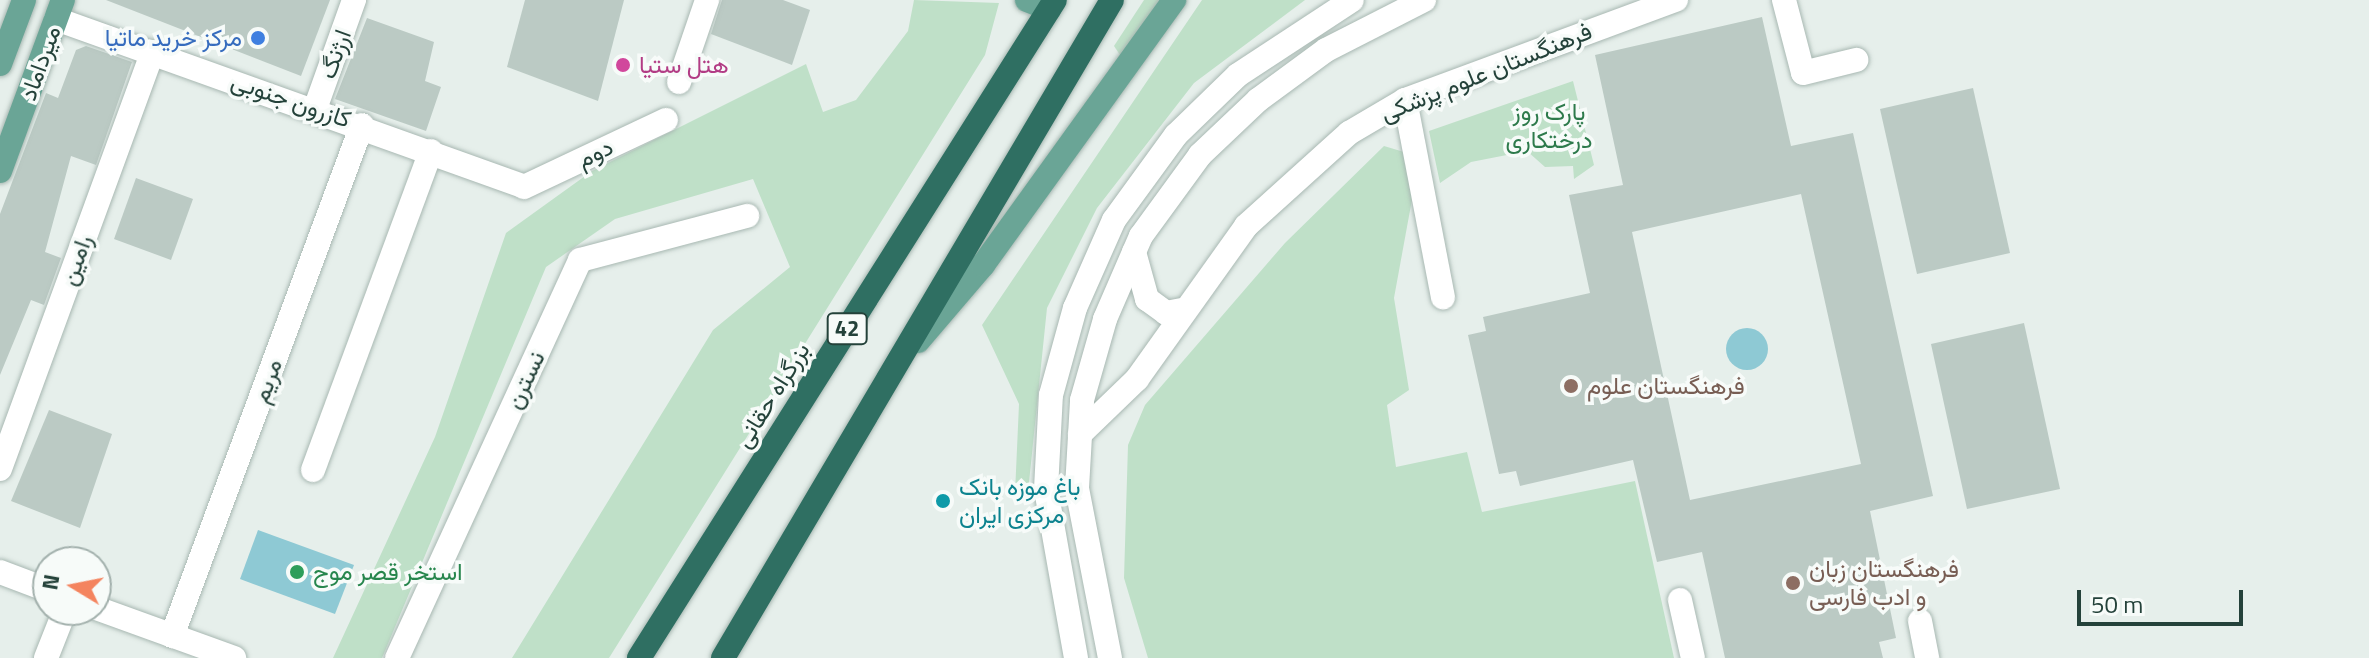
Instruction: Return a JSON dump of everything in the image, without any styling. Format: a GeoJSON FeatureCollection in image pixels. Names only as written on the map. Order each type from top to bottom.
{"type":"FeatureCollection","features":[{"type":"Feature","properties":{"kind":"highway","name":"42"},"geometry":{"type":"LineString","coordinates":[[723,658],[885,379],[1112,0]]}},
{"type":"Feature","properties":{"kind":"highway","name":"بزرگراه حقانی"},"geometry":{"type":"LineString","coordinates":[[639,658],[1044,3]]}},
{"type":"Feature","properties":{"kind":"main road"},"geometry":{"type":"LineString","coordinates":[[0,64],[24,0]]}},
{"type":"Feature","properties":{"kind":"main road"},"geometry":{"type":"LineString","coordinates":[[885,379],[983,265],[1174,0]]}},
{"type":"Feature","properties":{"kind":"main road","name":"میرداماد"},"geometry":{"type":"LineString","coordinates":[[0,171],[60,9]]}},
{"type":"Feature","properties":{"kind":"street","name":"ارژنگ"},"geometry":{"type":"LineString","coordinates":[[315,109],[354,0]]}},
{"type":"Feature","properties":{"kind":"street"},"geometry":{"type":"LineString","coordinates":[[679,82],[707,0]]}},
{"type":"Feature","properties":{"kind":"street"},"geometry":{"type":"LineString","coordinates":[[1076,658],[1046,489],[1051,395],[1075,308],[1114,220],[1176,135],[1238,75],[1352,0]]}},
{"type":"Feature","properties":{"kind":"street"},"geometry":{"type":"LineString","coordinates":[[1110,658],[1088,573],[1077,488],[1080,434],[1105,319],[1134,252],[1200,155],[1258,100],[1326,50],[1424,0]]}},
{"type":"Feature","properties":{"kind":"street","name":"فرهنگستان علوم پزشکی"},"geometry":{"type":"LineString","coordinates":[[1080,434],[1137,379],[1182,310],[1246,226],[1314,162],[1405,100],[1676,0]]}},
{"type":"Feature","properties":{"kind":"street"},"geometry":{"type":"LineString","coordinates":[[1784,0],[1803,73],[1856,60]]}},
{"type":"Feature","properties":{"kind":"street","name":"کازرون جنوبی"},"geometry":{"type":"LineString","coordinates":[[60,9],[153,52],[362,125],[524,187]]}},
{"type":"Feature","properties":{"kind":"street","name":"رامین"},"geometry":{"type":"LineString","coordinates":[[0,469],[153,52]]}},
{"type":"Feature","properties":{"kind":"street"},"geometry":{"type":"LineString","coordinates":[[1405,100],[1443,297]]}},
{"type":"Feature","properties":{"kind":"street","name":"دوم"},"geometry":{"type":"LineString","coordinates":[[524,187],[666,120]]}},
{"type":"Feature","properties":{"kind":"street","name":"مریم"},"geometry":{"type":"LineString","coordinates":[[172,636],[362,125]]}},
{"type":"Feature","properties":{"kind":"street"},"geometry":{"type":"LineString","coordinates":[[313,470],[431,151]]}},
{"type":"Feature","properties":{"kind":"street","name":"نسترن"},"geometry":{"type":"LineString","coordinates":[[397,658],[580,260],[747,216]]}},
{"type":"Feature","properties":{"kind":"street"},"geometry":{"type":"LineString","coordinates":[[1134,252],[1147,299],[1166,313],[1182,310]]}},
{"type":"Feature","properties":{"kind":"street"},"geometry":{"type":"LineString","coordinates":[[0,572],[32,584]]}},
{"type":"Feature","properties":{"kind":"street"},"geometry":{"type":"LineString","coordinates":[[1680,600],[1693,658]]}},
{"type":"Feature","properties":{"kind":"street"},"geometry":{"type":"LineString","coordinates":[[112,614],[234,658]]}},
{"type":"Feature","properties":{"kind":"street"},"geometry":{"type":"LineString","coordinates":[[1920,621],[1927,658]]}},
{"type":"Feature","properties":{"kind":"street"},"geometry":{"type":"LineString","coordinates":[[46,658],[59,626]]}},
{"type":"Feature","properties":{"kind":"green space"},"geometry":{"type":"Polygon","coordinates":[[[914,0],[999,3],[985,55],[609,658],[512,658],[713,330],[790,267],[753,179],[615,219],[546,267],[382,658],[333,658],[435,437],[506,233],[592,171],[806,64],[823,112],[856,100],[908,31],[914,0]]]}},
{"type":"Feature","properties":{"kind":"green space"},"geometry":{"type":"Polygon","coordinates":[[[1144,0],[1159,0],[1122,58],[1114,46],[1144,0]]]}},
{"type":"Feature","properties":{"kind":"green space"},"geometry":{"type":"Polygon","coordinates":[[[1202,0],[1305,0],[1194,83],[1097,208],[1047,308],[1028,492],[1015,493],[1019,404],[982,325],[1202,0]]]}},
{"type":"Feature","properties":{"kind":"green space","name":"پارک روز درختکاری"},"geometry":{"type":"Polygon","coordinates":[[[1573,81],[1594,165],[1574,179],[1573,166],[1545,167],[1527,151],[1471,162],[1440,183],[1429,131],[1573,81]]]}},
{"type":"Feature","properties":{"kind":"green space"},"geometry":{"type":"Polygon","coordinates":[[[1384,146],[1404,152],[1413,194],[1394,298],[1409,390],[1387,405],[1396,467],[1467,452],[1482,512],[1635,481],[1674,658],[1148,658],[1124,578],[1128,445],[1145,405],[1285,243],[1384,146]]]}},
{"type":"Feature","properties":{"kind":"water"},"geometry":{"type":"Polygon","coordinates":[[[1747,328],[1762,334],[1768,349],[1762,364],[1747,370],[1732,364],[1726,349],[1732,334],[1747,328]]]}},
{"type":"Feature","properties":{"kind":"water","name":"استخر قصر موج"},"geometry":{"type":"Polygon","coordinates":[[[258,530],[354,565],[335,614],[240,579],[258,530]]]}},
{"type":"Feature","properties":{"kind":"building","name":"مرکز خرید ماتیا"},"geometry":{"type":"Polygon","coordinates":[[[106,0],[330,0],[301,76],[106,0]]]}},
{"type":"Feature","properties":{"kind":"building"},"geometry":{"type":"Polygon","coordinates":[[[525,0],[624,0],[598,101],[507,67],[525,0]]]}},
{"type":"Feature","properties":{"kind":"building"},"geometry":{"type":"Polygon","coordinates":[[[722,0],[783,0],[810,10],[792,65],[711,34],[722,0]]]}},
{"type":"Feature","properties":{"kind":"building"},"geometry":{"type":"Polygon","coordinates":[[[1762,17],[1791,146],[1853,133],[1933,496],[1870,511],[1896,638],[1879,642],[1883,658],[1725,658],[1702,552],[1657,562],[1633,460],[1520,486],[1516,471],[1499,474],[1468,335],[1486,331],[1483,317],[1590,293],[1569,195],[1623,185],[1595,55],[1762,17]],[[1801,194],[1632,232],[1690,500],[1861,464],[1801,194]]]}},
{"type":"Feature","properties":{"kind":"building"},"geometry":{"type":"Polygon","coordinates":[[[367,18],[434,42],[425,81],[441,87],[426,131],[335,99],[367,18]]]}},
{"type":"Feature","properties":{"kind":"building"},"geometry":{"type":"Polygon","coordinates":[[[86,46],[132,62],[96,165],[71,156],[45,252],[61,258],[44,305],[31,300],[0,375],[0,214],[46,93],[58,98],[76,50],[86,46]]]}},
{"type":"Feature","properties":{"kind":"building"},"geometry":{"type":"Polygon","coordinates":[[[1973,88],[2010,253],[1917,274],[1880,109],[1973,88]]]}},
{"type":"Feature","properties":{"kind":"building"},"geometry":{"type":"Polygon","coordinates":[[[136,178],[193,199],[171,260],[114,239],[136,178]]]}},
{"type":"Feature","properties":{"kind":"building"},"geometry":{"type":"Polygon","coordinates":[[[2024,323],[2060,489],[1967,509],[1931,344],[2024,323]]]}},
{"type":"Feature","properties":{"kind":"building"},"geometry":{"type":"Polygon","coordinates":[[[49,410],[112,434],[80,528],[11,501],[49,410]]]}},
{"type":"Feature","properties":{"kind":"place","name":"مرکز خرید ماتیا"},"geometry":{"type":"Point","coordinates":[258,38]}},
{"type":"Feature","properties":{"kind":"place","name":"هتل ستیا"},"geometry":{"type":"Point","coordinates":[623,65]}},
{"type":"Feature","properties":{"kind":"place","name":"فرهنگستان علوم"},"geometry":{"type":"Point","coordinates":[1571,386]}},
{"type":"Feature","properties":{"kind":"place","name":"باغ موزه بانک مرکزی ایران"},"geometry":{"type":"Point","coordinates":[943,501]}},
{"type":"Feature","properties":{"kind":"place","name":"استخر قصر موج"},"geometry":{"type":"Point","coordinates":[297,572]}},
{"type":"Feature","properties":{"kind":"place","name":"فرهنگستان زبان و ادب فارسی"},"geometry":{"type":"Point","coordinates":[1793,583]}}]}
